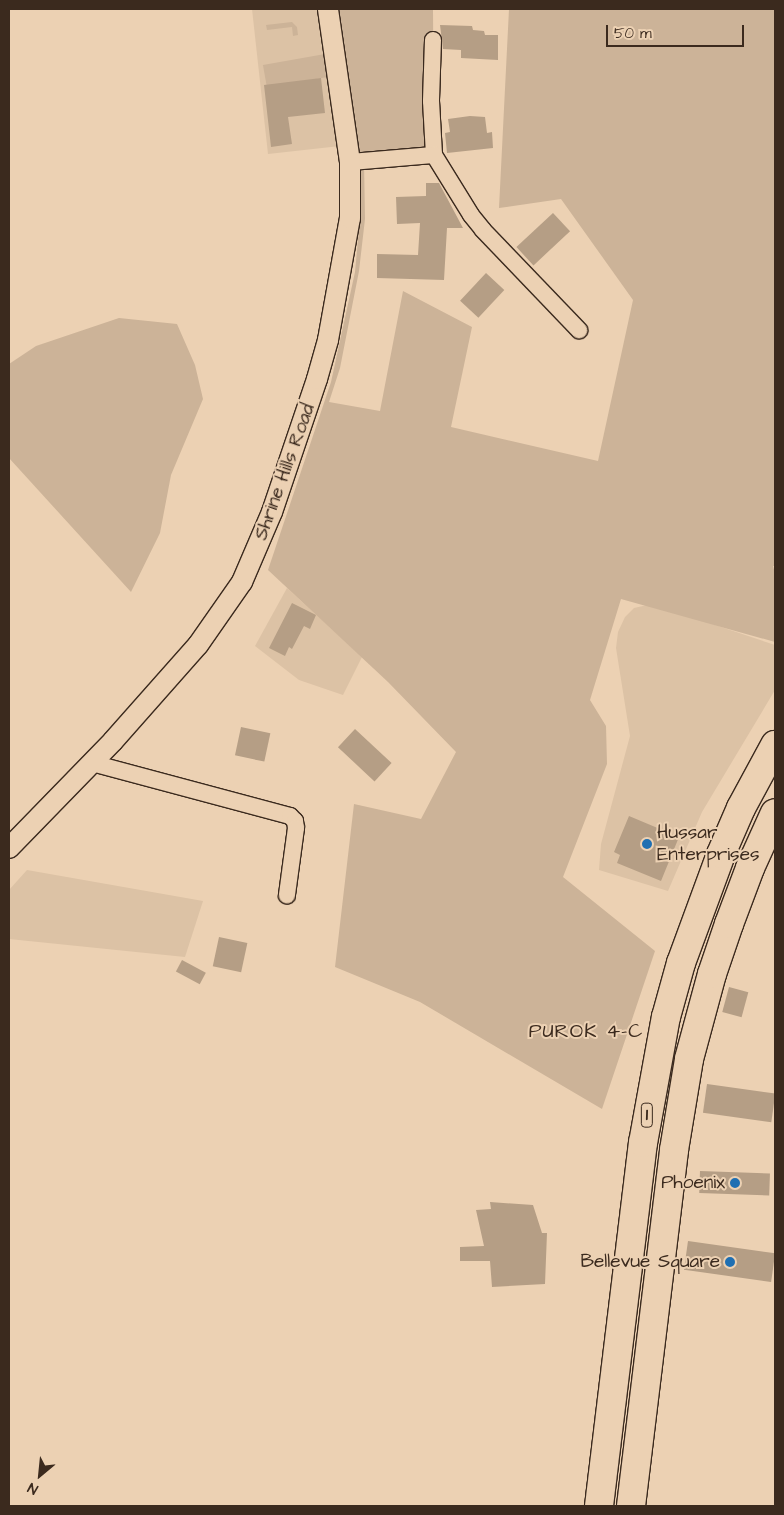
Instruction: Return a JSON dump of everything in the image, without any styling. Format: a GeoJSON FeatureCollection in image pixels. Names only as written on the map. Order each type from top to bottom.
{"type":"FeatureCollection","features":[{"type":"Feature","properties":{"kind":"highway","name":"1"},"geometry":{"type":"LineString","coordinates":[[599,1506],[643,1143],[666,1017],[681,963],[721,854],[741,808],[775,746]]}},
{"type":"Feature","properties":{"kind":"highway","name":"1"},"geometry":{"type":"LineString","coordinates":[[631,1506],[674,1150],[689,1059],[712,974],[729,924],[750,868],[775,813]]}},
{"type":"Feature","properties":{"kind":"street","name":"Shrine Hills Road"},"geometry":{"type":"LineString","coordinates":[[9,848],[170,679],[198,645],[242,582],[255,554],[301,429],[328,340],[350,218],[350,162],[328,9]]}},
{"type":"Feature","properties":{"kind":"street"},"geometry":{"type":"LineString","coordinates":[[433,40],[431,101],[434,155],[471,215],[483,230],[579,330]]}},
{"type":"Feature","properties":{"kind":"street"},"geometry":{"type":"LineString","coordinates":[[350,162],[434,155]]}},
{"type":"Feature","properties":{"kind":"street"},"geometry":{"type":"LineString","coordinates":[[92,763],[290,816],[296,821],[296,828],[288,895]]}},
{"type":"Feature","properties":{"kind":"shaded area"},"geometry":{"type":"Polygon","coordinates":[[[252,9],[318,9],[340,146],[268,154],[252,9]]]}},
{"type":"Feature","properties":{"kind":"shaded area"},"geometry":{"type":"Polygon","coordinates":[[[338,9],[433,9],[434,155],[364,161],[365,219],[359,271],[340,368],[329,402],[380,411],[403,291],[472,327],[451,427],[598,461],[633,300],[561,199],[499,208],[509,9],[775,9],[775,566],[773,566],[775,573],[775,642],[621,599],[590,700],[606,726],[607,764],[563,877],[655,951],[602,1109],[420,1002],[335,967],[354,804],[421,819],[456,752],[388,682],[268,570],[331,382],[355,272],[361,207],[358,147],[338,9]]]}},
{"type":"Feature","properties":{"kind":"shaded area"},"geometry":{"type":"Polygon","coordinates":[[[292,22],[297,27],[298,35],[293,36],[292,27],[267,30],[266,25],[292,22]]]}},
{"type":"Feature","properties":{"kind":"shaded area"},"geometry":{"type":"Polygon","coordinates":[[[325,54],[329,77],[267,88],[263,65],[325,54]]]}},
{"type":"Feature","properties":{"kind":"shaded area"},"geometry":{"type":"Polygon","coordinates":[[[119,318],[177,324],[195,365],[203,399],[171,475],[160,533],[131,592],[9,458],[9,364],[36,346],[119,318]]]}},
{"type":"Feature","properties":{"kind":"shaded area"},"geometry":{"type":"Polygon","coordinates":[[[287,588],[362,657],[343,695],[299,680],[255,646],[287,588]]]}},
{"type":"Feature","properties":{"kind":"shaded area"},"geometry":{"type":"Polygon","coordinates":[[[652,604],[775,645],[775,690],[702,812],[668,891],[599,870],[601,844],[630,736],[616,648],[618,632],[625,617],[634,608],[652,604]]]}},
{"type":"Feature","properties":{"kind":"shaded area"},"geometry":{"type":"Polygon","coordinates":[[[27,870],[203,901],[185,957],[9,939],[9,890],[27,870]]]}},
{"type":"Feature","properties":{"kind":"building"},"geometry":{"type":"Polygon","coordinates":[[[440,25],[472,26],[473,30],[484,31],[485,35],[498,35],[498,60],[461,58],[461,50],[443,49],[440,25]]]}},
{"type":"Feature","properties":{"kind":"building"},"geometry":{"type":"Polygon","coordinates":[[[321,78],[325,113],[288,117],[292,144],[271,147],[264,85],[321,78]]]}},
{"type":"Feature","properties":{"kind":"building"},"geometry":{"type":"Polygon","coordinates":[[[470,116],[485,117],[487,133],[492,132],[493,148],[447,153],[445,133],[450,132],[448,119],[470,116]]]}},
{"type":"Feature","properties":{"kind":"building"},"geometry":{"type":"Polygon","coordinates":[[[426,183],[439,183],[463,228],[447,228],[444,280],[377,278],[377,254],[418,255],[420,223],[397,224],[396,197],[426,196],[426,183]]]}},
{"type":"Feature","properties":{"kind":"building"},"geometry":{"type":"Polygon","coordinates":[[[553,213],[570,231],[533,265],[516,247],[553,213]]]}},
{"type":"Feature","properties":{"kind":"building"},"geometry":{"type":"Polygon","coordinates":[[[486,273],[504,290],[478,318],[460,301],[486,273]]]}},
{"type":"Feature","properties":{"kind":"building"},"geometry":{"type":"Polygon","coordinates":[[[292,603],[316,615],[310,629],[304,626],[292,649],[289,647],[285,656],[269,648],[292,603]]]}},
{"type":"Feature","properties":{"kind":"building"},"geometry":{"type":"Polygon","coordinates":[[[241,727],[270,733],[264,762],[235,755],[241,727]]]}},
{"type":"Feature","properties":{"kind":"building"},"geometry":{"type":"Polygon","coordinates":[[[355,729],[392,763],[375,781],[338,747],[355,729]]]}},
{"type":"Feature","properties":{"kind":"building","name":"Hussar Enterprises"},"geometry":{"type":"Polygon","coordinates":[[[629,816],[679,837],[661,881],[617,863],[620,855],[614,852],[629,816]]]}},
{"type":"Feature","properties":{"kind":"building"},"geometry":{"type":"Polygon","coordinates":[[[219,937],[247,943],[241,972],[213,966],[219,937]]]}},
{"type":"Feature","properties":{"kind":"building"},"geometry":{"type":"Polygon","coordinates":[[[182,960],[206,973],[200,984],[176,971],[182,960]]]}},
{"type":"Feature","properties":{"kind":"building"},"geometry":{"type":"Polygon","coordinates":[[[729,987],[748,992],[742,1017],[722,1012],[729,987]]]}},
{"type":"Feature","properties":{"kind":"building"},"geometry":{"type":"Polygon","coordinates":[[[707,1084],[775,1094],[771,1122],[703,1113],[707,1084]]]}},
{"type":"Feature","properties":{"kind":"building","name":"Phoenix"},"geometry":{"type":"Polygon","coordinates":[[[700,1171],[770,1173],[769,1195],[699,1193],[700,1171]]]}},
{"type":"Feature","properties":{"kind":"building"},"geometry":{"type":"Polygon","coordinates":[[[490,1202],[533,1205],[542,1233],[547,1233],[545,1284],[492,1287],[490,1261],[460,1261],[460,1247],[484,1246],[476,1210],[491,1209],[490,1202]]]}},
{"type":"Feature","properties":{"kind":"building","name":"Bellevue Square"},"geometry":{"type":"Polygon","coordinates":[[[688,1241],[775,1253],[771,1282],[684,1270],[688,1241]]]}},
{"type":"Feature","properties":{"kind":"place","name":"Hussar Enterprises"},"geometry":{"type":"Point","coordinates":[647,844]}},
{"type":"Feature","properties":{"kind":"place","name":"Phoenix"},"geometry":{"type":"Point","coordinates":[735,1183]}},
{"type":"Feature","properties":{"kind":"place","name":"Bellevue Square"},"geometry":{"type":"Point","coordinates":[730,1262]}},
{"type":"Feature","properties":{"kind":"district","name":"PUROK 4-C"},"geometry":{"type":"Point","coordinates":[586,1031]}}]}
